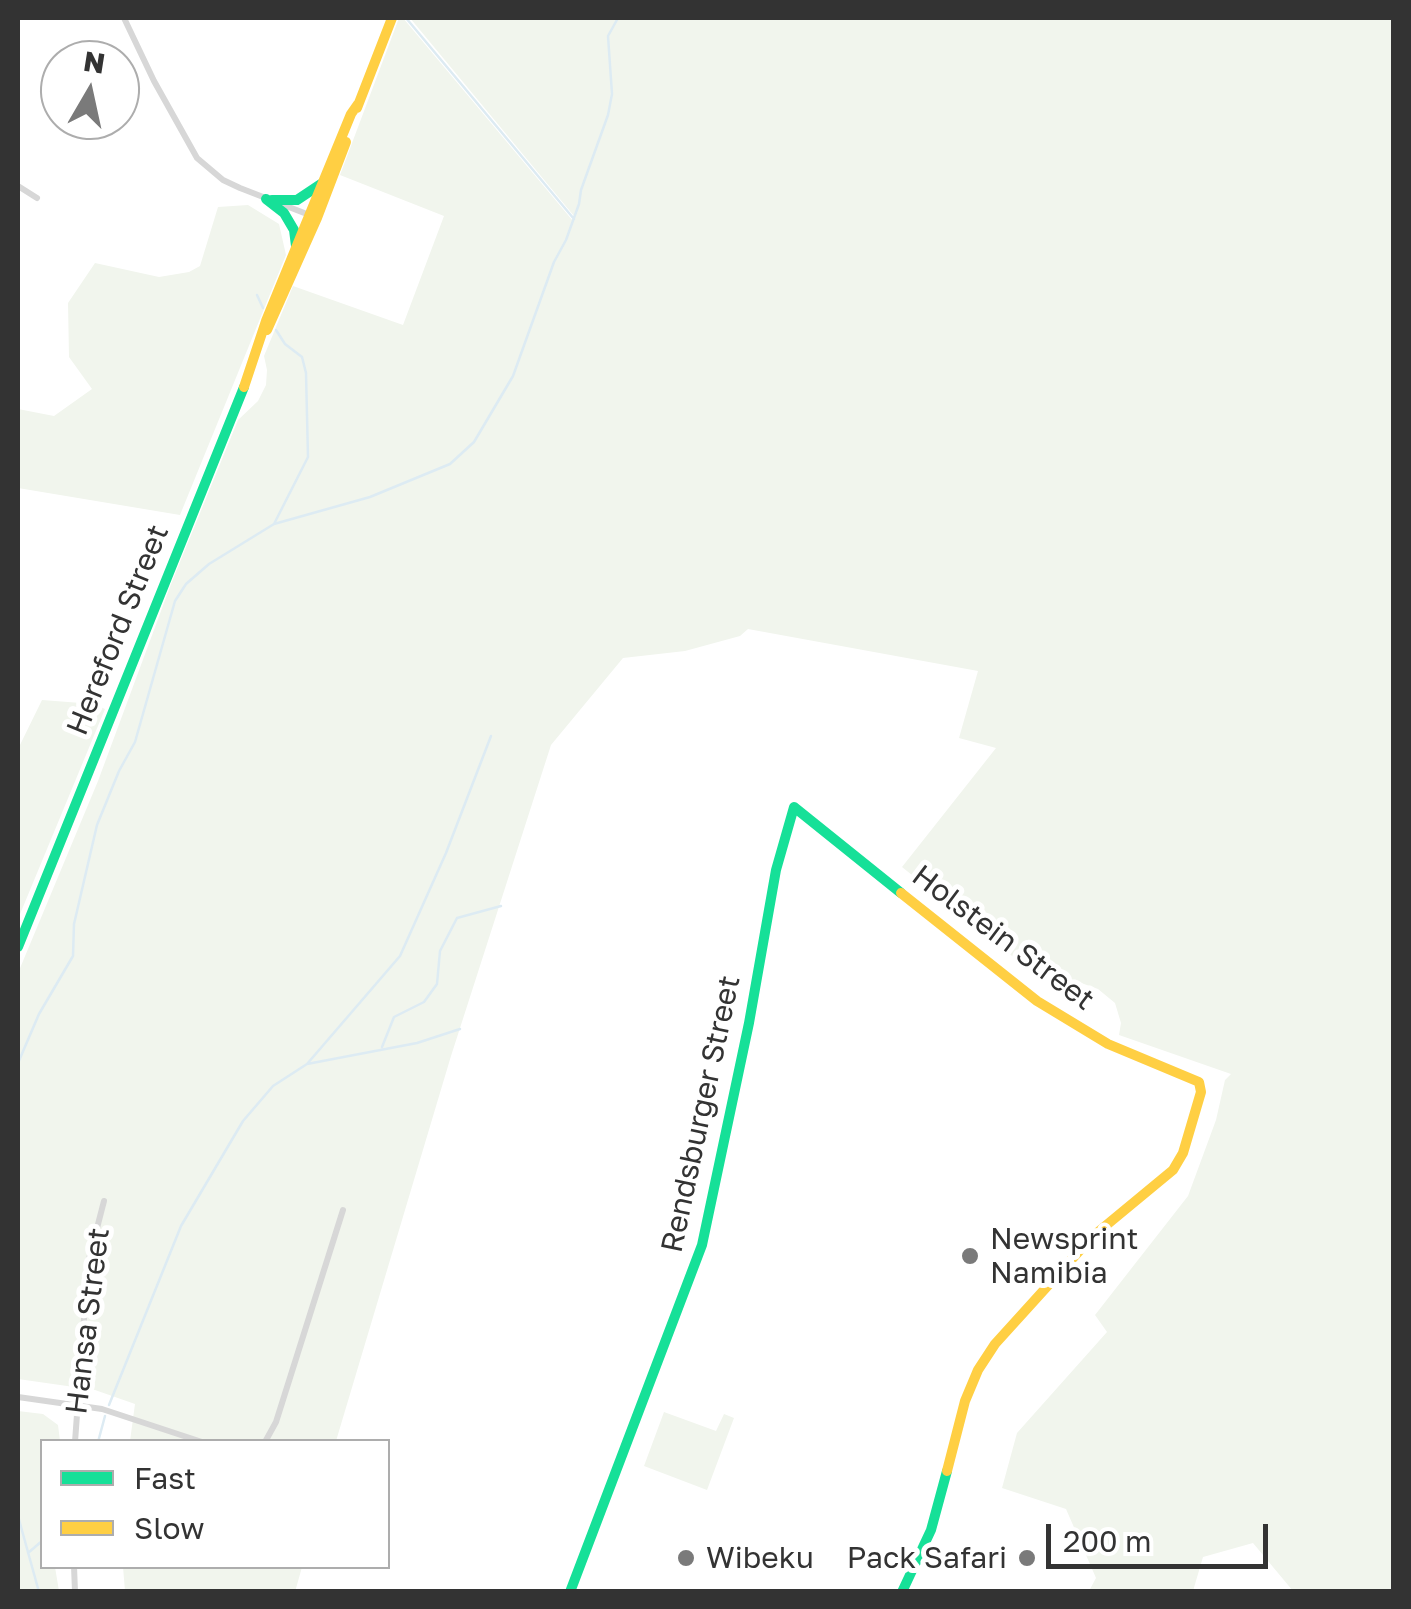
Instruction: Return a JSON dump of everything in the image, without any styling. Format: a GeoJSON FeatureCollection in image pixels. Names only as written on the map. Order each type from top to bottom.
{"type":"FeatureCollection","features":[{"type":"Feature","properties":{"kind":"street"},"geometry":{"type":"LineString","coordinates":[[124,18],[197,158],[223,180],[314,217]]}},
{"type":"Feature","properties":{"kind":"street","name":"Hereford Street"},"geometry":{"type":"LineString","coordinates":[[18,947],[392,18]]}},
{"type":"Feature","properties":{"kind":"street","name":"Hereford Street"},"geometry":{"type":"LineString","coordinates":[[265,332],[266,321],[314,217],[324,181],[358,104]]}},
{"type":"Feature","properties":{"kind":"street"},"geometry":{"type":"LineString","coordinates":[[268,199],[297,200],[324,181]]}},
{"type":"Feature","properties":{"kind":"street"},"geometry":{"type":"LineString","coordinates":[[18,186],[36,198]]}},
{"type":"Feature","properties":{"kind":"street"},"geometry":{"type":"LineString","coordinates":[[268,199],[290,222],[295,254]]}},
{"type":"Feature","properties":{"kind":"street","name":"Holstein Street"},"geometry":{"type":"LineString","coordinates":[[794,808],[1037,1001],[1108,1044],[1199,1082],[1201,1092],[1190,1132],[1173,1170],[1092,1237],[995,1344],[978,1370],[965,1402],[931,1530],[902,1592]]}},
{"type":"Feature","properties":{"kind":"street","name":"Rendsburger Street"},"geometry":{"type":"LineString","coordinates":[[570,1592],[702,1245],[749,1023],[776,870],[794,808]]}},
{"type":"Feature","properties":{"kind":"street","name":"Hansa Street"},"geometry":{"type":"LineString","coordinates":[[75,1439],[88,1264],[104,1201]]}},
{"type":"Feature","properties":{"kind":"street"},"geometry":{"type":"LineString","coordinates":[[266,1439],[276,1422],[344,1210]]}},
{"type":"Feature","properties":{"kind":"street"},"geometry":{"type":"LineString","coordinates":[[18,1397],[76,1404],[192,1439]]}},
{"type":"Feature","properties":{"kind":"shaded area"},"geometry":{"type":"Polygon","coordinates":[[[399,18],[403,18],[573,221],[574,216],[410,18],[1393,18],[1393,1591],[1293,1591],[1253,1543],[1203,1557],[1193,1591],[1089,1591],[1096,1578],[1066,1509],[1002,1488],[1017,1433],[1107,1332],[1095,1315],[1188,1196],[1216,1120],[1225,1080],[1231,1074],[1119,1035],[1121,1023],[1115,1003],[1098,989],[1017,960],[902,867],[996,748],[959,738],[978,671],[748,629],[740,636],[685,651],[623,658],[551,745],[451,1056],[337,1439],[130,1439],[135,1404],[95,1390],[18,1379],[18,973],[98,781],[171,584],[238,420],[258,401],[266,385],[264,356],[293,286],[403,325],[444,216],[340,175],[399,18]]]}},
{"type":"Feature","properties":{"kind":"shaded area"},"geometry":{"type":"Polygon","coordinates":[[[248,205],[279,224],[286,255],[180,515],[18,488],[18,409],[54,416],[92,389],[69,357],[68,303],[95,263],[159,277],[189,272],[200,266],[218,207],[248,205]]]}},
{"type":"Feature","properties":{"kind":"shaded area"},"geometry":{"type":"Polygon","coordinates":[[[42,700],[94,704],[105,709],[18,919],[18,749],[42,700]]]}},
{"type":"Feature","properties":{"kind":"shaded area"},"geometry":{"type":"Polygon","coordinates":[[[18,1411],[43,1414],[58,1425],[60,1439],[40,1439],[40,1569],[55,1569],[59,1591],[18,1591],[18,1411]]]}},
{"type":"Feature","properties":{"kind":"shaded area"},"geometry":{"type":"Polygon","coordinates":[[[664,1412],[716,1431],[724,1414],[734,1418],[707,1490],[644,1466],[664,1412]]]}},
{"type":"Feature","properties":{"kind":"shaded area"},"geometry":{"type":"Polygon","coordinates":[[[123,1569],[301,1569],[295,1592],[125,1591],[123,1569]]]}},
{"type":"Feature","properties":{"kind":"waterway"},"geometry":{"type":"LineString","coordinates":[[406,18],[574,219]]}},
{"type":"Feature","properties":{"kind":"waterway"},"geometry":{"type":"LineString","coordinates":[[18,1063],[39,1014],[73,956],[74,924],[97,825],[135,742],[175,601],[186,584],[209,564],[274,524],[370,497],[450,464],[474,442],[513,376],[579,204],[608,115],[612,94],[608,36],[618,18]]}},
{"type":"Feature","properties":{"kind":"waterway"},"geometry":{"type":"LineString","coordinates":[[257,295],[263,308]]}},
{"type":"Feature","properties":{"kind":"waterway"},"geometry":{"type":"LineString","coordinates":[[274,524],[308,457],[306,373],[302,357],[285,344],[276,330]]}},
{"type":"Feature","properties":{"kind":"waterway"},"geometry":{"type":"LineString","coordinates":[[109,1405],[181,1226],[243,1121],[273,1086],[307,1064],[400,956],[446,853],[491,736]]}},
{"type":"Feature","properties":{"kind":"waterway"},"geometry":{"type":"LineString","coordinates":[[382,1047],[394,1017],[424,1002],[437,984],[440,951],[457,918],[501,906]]}},
{"type":"Feature","properties":{"kind":"waterway"},"geometry":{"type":"LineString","coordinates":[[307,1064],[417,1043],[460,1029]]}},
{"type":"Feature","properties":{"kind":"waterway"},"geometry":{"type":"LineString","coordinates":[[99,1439],[105,1416]]}},
{"type":"Feature","properties":{"kind":"waterway"},"geometry":{"type":"LineString","coordinates":[[18,1516],[39,1592]]}},
{"type":"Feature","properties":{"kind":"waterway"},"geometry":{"type":"LineString","coordinates":[[28,1553],[40,1543]]}},
{"type":"Feature","properties":{"kind":"traffic: fast"},"geometry":{"type":"LineString","coordinates":[[272,200],[297,200],[321,184]]}},
{"type":"Feature","properties":{"kind":"traffic: fast"},"geometry":{"type":"LineString","coordinates":[[266,199],[284,213],[294,230],[296,246]]}},
{"type":"Feature","properties":{"kind":"traffic: fast"},"geometry":{"type":"LineString","coordinates":[[18,947],[244,387]]}},
{"type":"Feature","properties":{"kind":"traffic: fast"},"geometry":{"type":"LineString","coordinates":[[570,1592],[702,1245],[749,1023],[776,870],[794,807],[901,893]]}},
{"type":"Feature","properties":{"kind":"traffic: fast"},"geometry":{"type":"LineString","coordinates":[[902,1592],[931,1530],[947,1471]]}},
{"type":"Feature","properties":{"kind":"traffic: slow"},"geometry":{"type":"LineString","coordinates":[[357,108],[392,18]]}},
{"type":"Feature","properties":{"kind":"traffic: slow"},"geometry":{"type":"LineString","coordinates":[[244,387],[266,321],[358,104]]}},
{"type":"Feature","properties":{"kind":"traffic: slow"},"geometry":{"type":"LineString","coordinates":[[267,330],[346,142]]}},
{"type":"Feature","properties":{"kind":"traffic: slow"},"geometry":{"type":"LineString","coordinates":[[901,893],[1037,1001],[1108,1044],[1199,1082],[1201,1092],[1183,1153],[1173,1170],[1092,1237],[995,1344],[965,1401],[947,1471]]}},
{"type":"Feature","properties":{"kind":"place","name":"Newsprint Namibia"},"geometry":{"type":"Point","coordinates":[970,1256]}},
{"type":"Feature","properties":{"kind":"place","name":"Wibeku"},"geometry":{"type":"Point","coordinates":[686,1558]}},
{"type":"Feature","properties":{"kind":"place","name":"Pack Safari"},"geometry":{"type":"Point","coordinates":[1027,1558]}}]}
